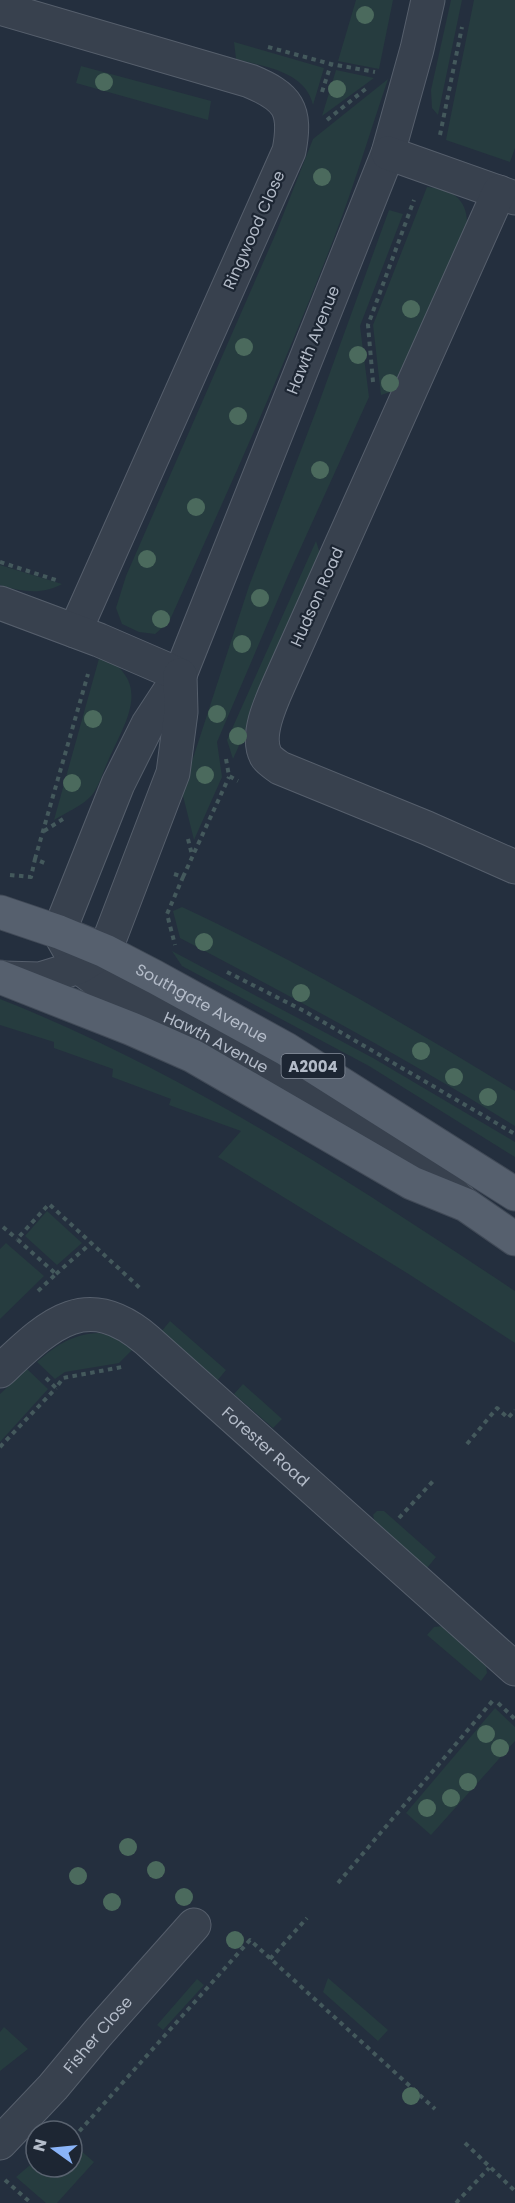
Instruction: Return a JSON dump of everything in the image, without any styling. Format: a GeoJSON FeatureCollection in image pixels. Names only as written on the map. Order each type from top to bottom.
{"type":"FeatureCollection","features":[{"type":"Feature","properties":{"kind":"main road","name":"Southgate Avenue"},"geometry":{"type":"LineString","coordinates":[[0,912],[59,932],[92,959],[286,1049],[515,1194]]}},
{"type":"Feature","properties":{"kind":"main road","name":"A2004"},"geometry":{"type":"LineString","coordinates":[[1,977],[193,1056],[412,1183],[466,1205],[515,1239]]}},
{"type":"Feature","properties":{"kind":"street","name":"Hawth Avenue"},"geometry":{"type":"LineString","coordinates":[[59,932],[118,784],[148,724],[180,675],[388,153],[428,0]]}},
{"type":"Feature","properties":{"kind":"street","name":"Ringwood Close"},"geometry":{"type":"LineString","coordinates":[[0,8],[250,81],[274,91],[288,108],[292,121],[290,151],[87,635]]}},
{"type":"Feature","properties":{"kind":"street"},"geometry":{"type":"LineString","coordinates":[[388,153],[507,195]]}},
{"type":"Feature","properties":{"kind":"street","name":"Hudson Road"},"geometry":{"type":"LineString","coordinates":[[266,756],[262,737],[267,715],[282,675],[507,195]]}},
{"type":"Feature","properties":{"kind":"street"},"geometry":{"type":"LineString","coordinates":[[0,603],[87,635],[180,675]]}},
{"type":"Feature","properties":{"kind":"street","name":"Hawth Avenue"},"geometry":{"type":"LineString","coordinates":[[180,675],[182,712],[173,773],[148,834],[140,861],[92,959],[99,982],[141,1006],[198,1031],[274,1072],[423,1167],[466,1205]]}},
{"type":"Feature","properties":{"kind":"street"},"geometry":{"type":"LineString","coordinates":[[266,756],[280,768],[515,867]]}},
{"type":"Feature","properties":{"kind":"street"},"geometry":{"type":"LineString","coordinates":[[1,977],[40,979],[92,959]]}},
{"type":"Feature","properties":{"kind":"street","name":"Forester Road"},"geometry":{"type":"LineString","coordinates":[[0,1371],[39,1335],[59,1322],[76,1316],[93,1314],[121,1321],[135,1329],[508,1680]]}},
{"type":"Feature","properties":{"kind":"street","name":"Fisher Close"},"geometry":{"type":"LineString","coordinates":[[0,2143],[53,2087],[195,1925]]}},
{"type":"Feature","properties":{"kind":"path"},"geometry":{"type":"LineString","coordinates":[[374,387],[368,325],[426,168],[438,143],[463,23]]}},
{"type":"Feature","properties":{"kind":"path"},"geometry":{"type":"LineString","coordinates":[[331,64],[384,74]]}},
{"type":"Feature","properties":{"kind":"path"},"geometry":{"type":"LineString","coordinates":[[318,127],[376,80]]}},
{"type":"Feature","properties":{"kind":"path"},"geometry":{"type":"LineString","coordinates":[[35,859],[44,831],[87,635]]}},
{"type":"Feature","properties":{"kind":"path"},"geometry":{"type":"LineString","coordinates":[[224,749],[229,777]]}},
{"type":"Feature","properties":{"kind":"path"},"geometry":{"type":"LineString","coordinates":[[184,950],[174,944],[166,914],[229,777],[266,756]]}},
{"type":"Feature","properties":{"kind":"path"},"geometry":{"type":"LineString","coordinates":[[140,861],[183,877]]}},
{"type":"Feature","properties":{"kind":"path"},"geometry":{"type":"LineString","coordinates":[[225,970],[306,1012],[515,1134]]}},
{"type":"Feature","properties":{"kind":"path"},"geometry":{"type":"LineString","coordinates":[[3,1227],[17,1239]]}},
{"type":"Feature","properties":{"kind":"path"},"geometry":{"type":"LineString","coordinates":[[56,1274],[91,1243]]}},
{"type":"Feature","properties":{"kind":"path"},"geometry":{"type":"LineString","coordinates":[[0,1448],[56,1388]]}},
{"type":"Feature","properties":{"kind":"path"},"geometry":{"type":"LineString","coordinates":[[466,1444],[497,1408],[508,1418],[515,1410]]}},
{"type":"Feature","properties":{"kind":"path"},"geometry":{"type":"LineString","coordinates":[[399,1519],[435,1479]]}},
{"type":"Feature","properties":{"kind":"path"},"geometry":{"type":"LineString","coordinates":[[338,1883],[508,1680]]}},
{"type":"Feature","properties":{"kind":"path"},"geometry":{"type":"LineString","coordinates":[[270,1959],[307,1918]]}},
{"type":"Feature","properties":{"kind":"path"},"geometry":{"type":"LineString","coordinates":[[84,2126],[250,1940],[435,2109]]}},
{"type":"Feature","properties":{"kind":"path"},"geometry":{"type":"LineString","coordinates":[[465,2143],[515,2192]]}},
{"type":"Feature","properties":{"kind":"path"},"geometry":{"type":"LineString","coordinates":[[456,2203],[489,2168]]}},
{"type":"Feature","properties":{"kind":"path"},"geometry":{"type":"LineString","coordinates":[[5,2179],[31,2203]]}},
{"type":"Feature","properties":{"kind":"green space"},"geometry":{"type":"Polygon","coordinates":[[[356,0],[393,0],[379,69],[338,61],[356,0]]]}},
{"type":"Feature","properties":{"kind":"green space"},"geometry":{"type":"Polygon","coordinates":[[[451,0],[462,0],[438,115],[432,108],[431,90],[451,0]]]}},
{"type":"Feature","properties":{"kind":"green space"},"geometry":{"type":"Polygon","coordinates":[[[474,0],[515,0],[515,148],[510,162],[446,140],[474,0]]]}},
{"type":"Feature","properties":{"kind":"green space"},"geometry":{"type":"Polygon","coordinates":[[[234,42],[324,68],[313,105],[309,94],[293,78],[271,68],[236,59],[234,42]]]}},
{"type":"Feature","properties":{"kind":"green space"},"geometry":{"type":"Polygon","coordinates":[[[81,66],[211,101],[208,120],[76,83],[81,66]]]}},
{"type":"Feature","properties":{"kind":"green space"},"geometry":{"type":"Polygon","coordinates":[[[336,70],[374,78],[322,116],[336,70]]]}},
{"type":"Feature","properties":{"kind":"green space"},"geometry":{"type":"Polygon","coordinates":[[[388,79],[348,199],[315,287],[169,622],[155,634],[139,632],[122,624],[116,608],[126,576],[276,233],[313,139],[388,79]]]}},
{"type":"Feature","properties":{"kind":"green space"},"geometry":{"type":"Polygon","coordinates":[[[427,187],[446,191],[459,200],[466,213],[466,233],[400,389],[381,395],[373,325],[427,187]]]}},
{"type":"Feature","properties":{"kind":"green space"},"geometry":{"type":"Polygon","coordinates":[[[389,210],[403,214],[360,326],[369,397],[287,578],[217,742],[222,777],[194,840],[182,792],[249,586],[389,210]]]}},
{"type":"Feature","properties":{"kind":"green space"},"geometry":{"type":"Polygon","coordinates":[[[316,541],[322,560],[233,759],[227,740],[316,541]]]}},
{"type":"Feature","properties":{"kind":"green space"},"geometry":{"type":"Polygon","coordinates":[[[0,565],[62,584],[40,591],[0,585],[0,565]]]}},
{"type":"Feature","properties":{"kind":"green space"},"geometry":{"type":"Polygon","coordinates":[[[100,655],[117,666],[127,677],[131,690],[128,717],[92,795],[54,820],[100,655]]]}},
{"type":"Feature","properties":{"kind":"green space"},"geometry":{"type":"Polygon","coordinates":[[[182,907],[351,994],[515,1091],[515,1126],[433,1076],[180,938],[173,911],[182,907]]]}},
{"type":"Feature","properties":{"kind":"green space"},"geometry":{"type":"Polygon","coordinates":[[[172,951],[373,1058],[515,1142],[515,1157],[369,1066],[182,966],[172,951]]]}},
{"type":"Feature","properties":{"kind":"green space"},"geometry":{"type":"Polygon","coordinates":[[[0,999],[135,1060],[201,1095],[328,1170],[515,1291],[515,1343],[407,1273],[218,1157],[241,1131],[169,1105],[171,1099],[112,1077],[113,1069],[54,1048],[54,1042],[0,1025],[0,999]]]}},
{"type":"Feature","properties":{"kind":"green space"},"geometry":{"type":"Polygon","coordinates":[[[47,1211],[82,1243],[57,1265],[25,1236],[47,1211]]]}},
{"type":"Feature","properties":{"kind":"green space"},"geometry":{"type":"Polygon","coordinates":[[[6,1243],[44,1276],[0,1319],[0,1249],[6,1243]]]}},
{"type":"Feature","properties":{"kind":"green space"},"geometry":{"type":"Polygon","coordinates":[[[170,1321],[226,1370],[217,1381],[161,1332],[170,1321]]]}},
{"type":"Feature","properties":{"kind":"green space"},"geometry":{"type":"Polygon","coordinates":[[[99,1333],[114,1337],[132,1350],[119,1363],[65,1372],[55,1379],[37,1362],[51,1350],[73,1338],[99,1333]]]}},
{"type":"Feature","properties":{"kind":"green space"},"geometry":{"type":"Polygon","coordinates":[[[27,1369],[48,1389],[0,1442],[0,1394],[27,1369]]]}},
{"type":"Feature","properties":{"kind":"green space"},"geometry":{"type":"Polygon","coordinates":[[[243,1384],[282,1419],[273,1428],[234,1394],[243,1384]]]}},
{"type":"Feature","properties":{"kind":"green space"},"geometry":{"type":"Polygon","coordinates":[[[377,1511],[384,1511],[436,1557],[427,1568],[375,1523],[373,1515],[377,1511]]]}},
{"type":"Feature","properties":{"kind":"green space"},"geometry":{"type":"Polygon","coordinates":[[[442,1626],[486,1666],[487,1673],[481,1681],[427,1635],[434,1627],[442,1626]]]}},
{"type":"Feature","properties":{"kind":"green space"},"geometry":{"type":"Polygon","coordinates":[[[495,1708],[515,1727],[515,1741],[431,1835],[406,1813],[495,1708]]]}},
{"type":"Feature","properties":{"kind":"green space"},"geometry":{"type":"Polygon","coordinates":[[[328,1978],[388,2030],[378,2041],[323,1992],[328,1978]]]}},
{"type":"Feature","properties":{"kind":"green space"},"geometry":{"type":"Polygon","coordinates":[[[197,1979],[204,1985],[163,2030],[157,2025],[197,1979]]]}},
{"type":"Feature","properties":{"kind":"green space"},"geometry":{"type":"Polygon","coordinates":[[[4,2027],[28,2049],[0,2071],[0,2032],[4,2027]]]}},
{"type":"Feature","properties":{"kind":"green space"},"geometry":{"type":"Polygon","coordinates":[[[84,2153],[94,2162],[84,2173],[84,2153]]]}},
{"type":"Feature","properties":{"kind":"green space"},"geometry":{"type":"Polygon","coordinates":[[[24,2170],[24,2179],[79,2179],[57,2203],[46,2203],[16,2177],[24,2170]]]}}]}
